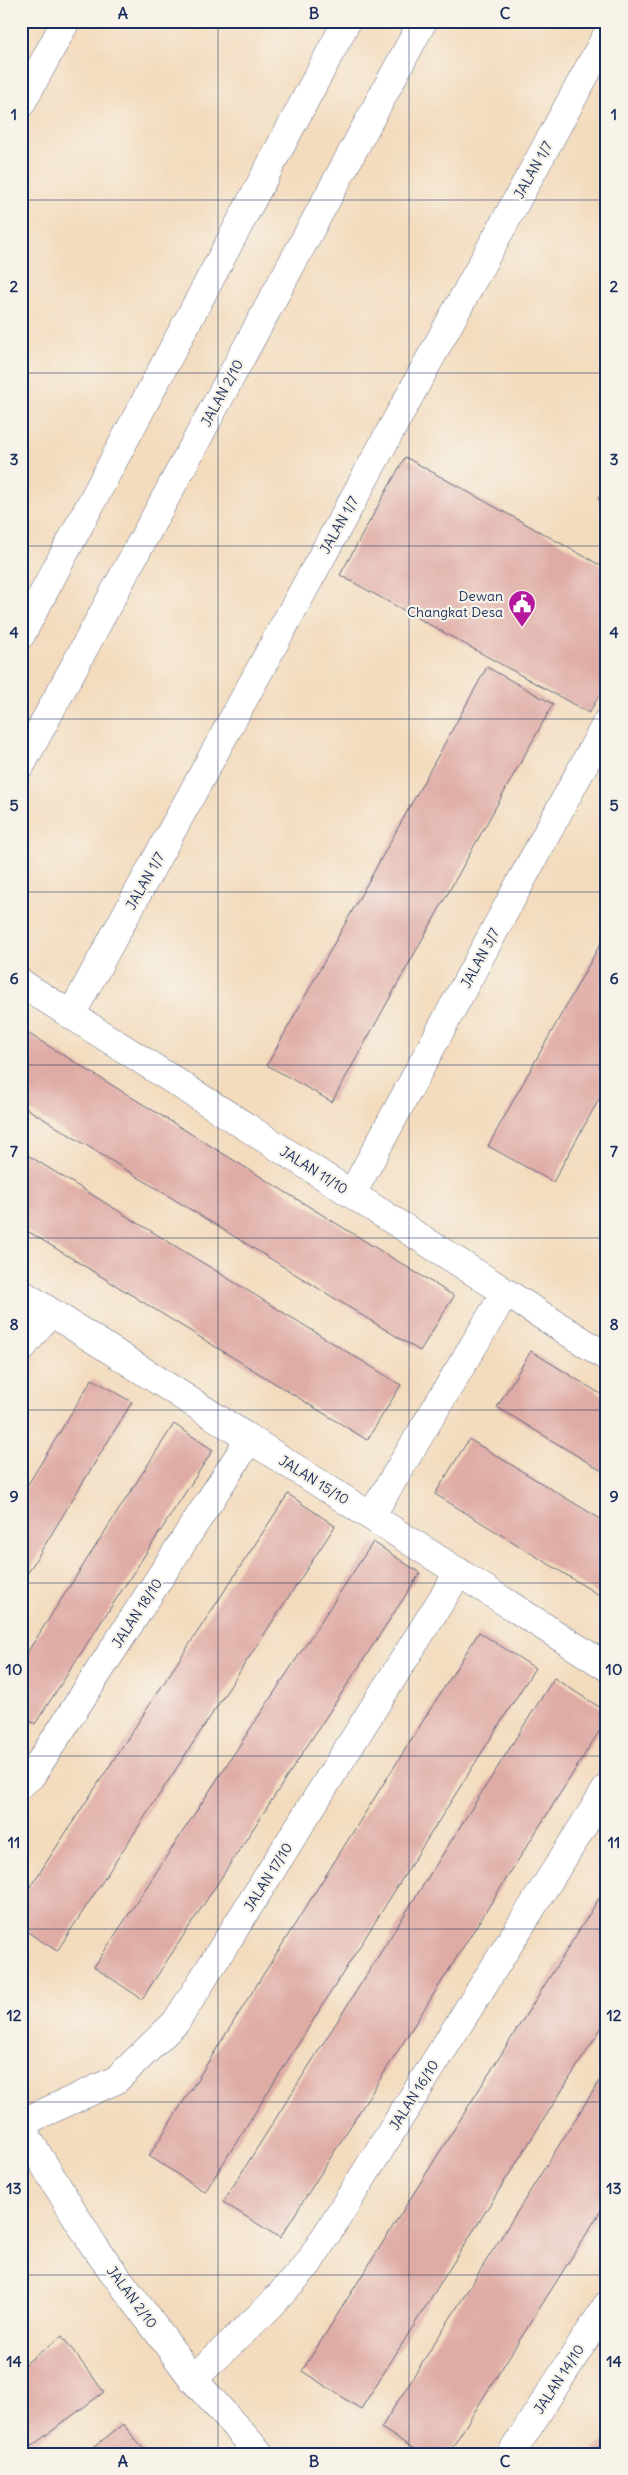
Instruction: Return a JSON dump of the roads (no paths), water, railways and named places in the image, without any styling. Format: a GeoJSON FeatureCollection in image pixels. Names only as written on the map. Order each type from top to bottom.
{"type":"FeatureCollection","features":[{"type":"Feature","properties":{"kind":"street"},"geometry":{"type":"LineString","coordinates":[[21,104],[66,21]]}},
{"type":"Feature","properties":{"kind":"street"},"geometry":{"type":"LineString","coordinates":[[21,635],[347,21]]}},
{"type":"Feature","properties":{"kind":"street","name":"JALAN 2/10"},"geometry":{"type":"LineString","coordinates":[[21,765],[423,21]]}},
{"type":"Feature","properties":{"kind":"street","name":"JALAN 1/7"},"geometry":{"type":"LineString","coordinates":[[71,1015],[607,35]]}},
{"type":"Feature","properties":{"kind":"street","name":"JALAN 3/7"},"geometry":{"type":"LineString","coordinates":[[352,1194],[607,722]]}},
{"type":"Feature","properties":{"kind":"street","name":"JALAN 11/10"},"geometry":{"type":"LineString","coordinates":[[21,983],[607,1357]]}},
{"type":"Feature","properties":{"kind":"street"},"geometry":{"type":"LineString","coordinates":[[371,1516],[505,1293]]}},
{"type":"Feature","properties":{"kind":"street","name":"JALAN 15/10"},"geometry":{"type":"LineString","coordinates":[[21,1294],[607,1667]]}},
{"type":"Feature","properties":{"kind":"street"},"geometry":{"type":"LineString","coordinates":[[21,1349],[50,1312]]}},
{"type":"Feature","properties":{"kind":"street","name":"JALAN 18/10"},"geometry":{"type":"LineString","coordinates":[[21,1784],[31,1776],[249,1440]]}},
{"type":"Feature","properties":{"kind":"street","name":"JALAN 17/10"},"geometry":{"type":"LineString","coordinates":[[21,2125],[116,2080],[176,2022],[459,1572]]}},
{"type":"Feature","properties":{"kind":"street","name":"JALAN 16/10"},"geometry":{"type":"LineString","coordinates":[[193,2378],[270,2306],[308,2264],[607,1788]]}},
{"type":"Feature","properties":{"kind":"street","name":"JALAN 2/10"},"geometry":{"type":"LineString","coordinates":[[21,2125],[94,2246],[193,2378],[260,2454]]}},
{"type":"Feature","properties":{"kind":"street","name":"JALAN 14/10"},"geometry":{"type":"LineString","coordinates":[[511,2454],[607,2305]]}},
{"type":"Feature","properties":{"kind":"place","name":"Dewan Changkat Desa"},"geometry":{"type":"Point","coordinates":[522,628]}}]}
